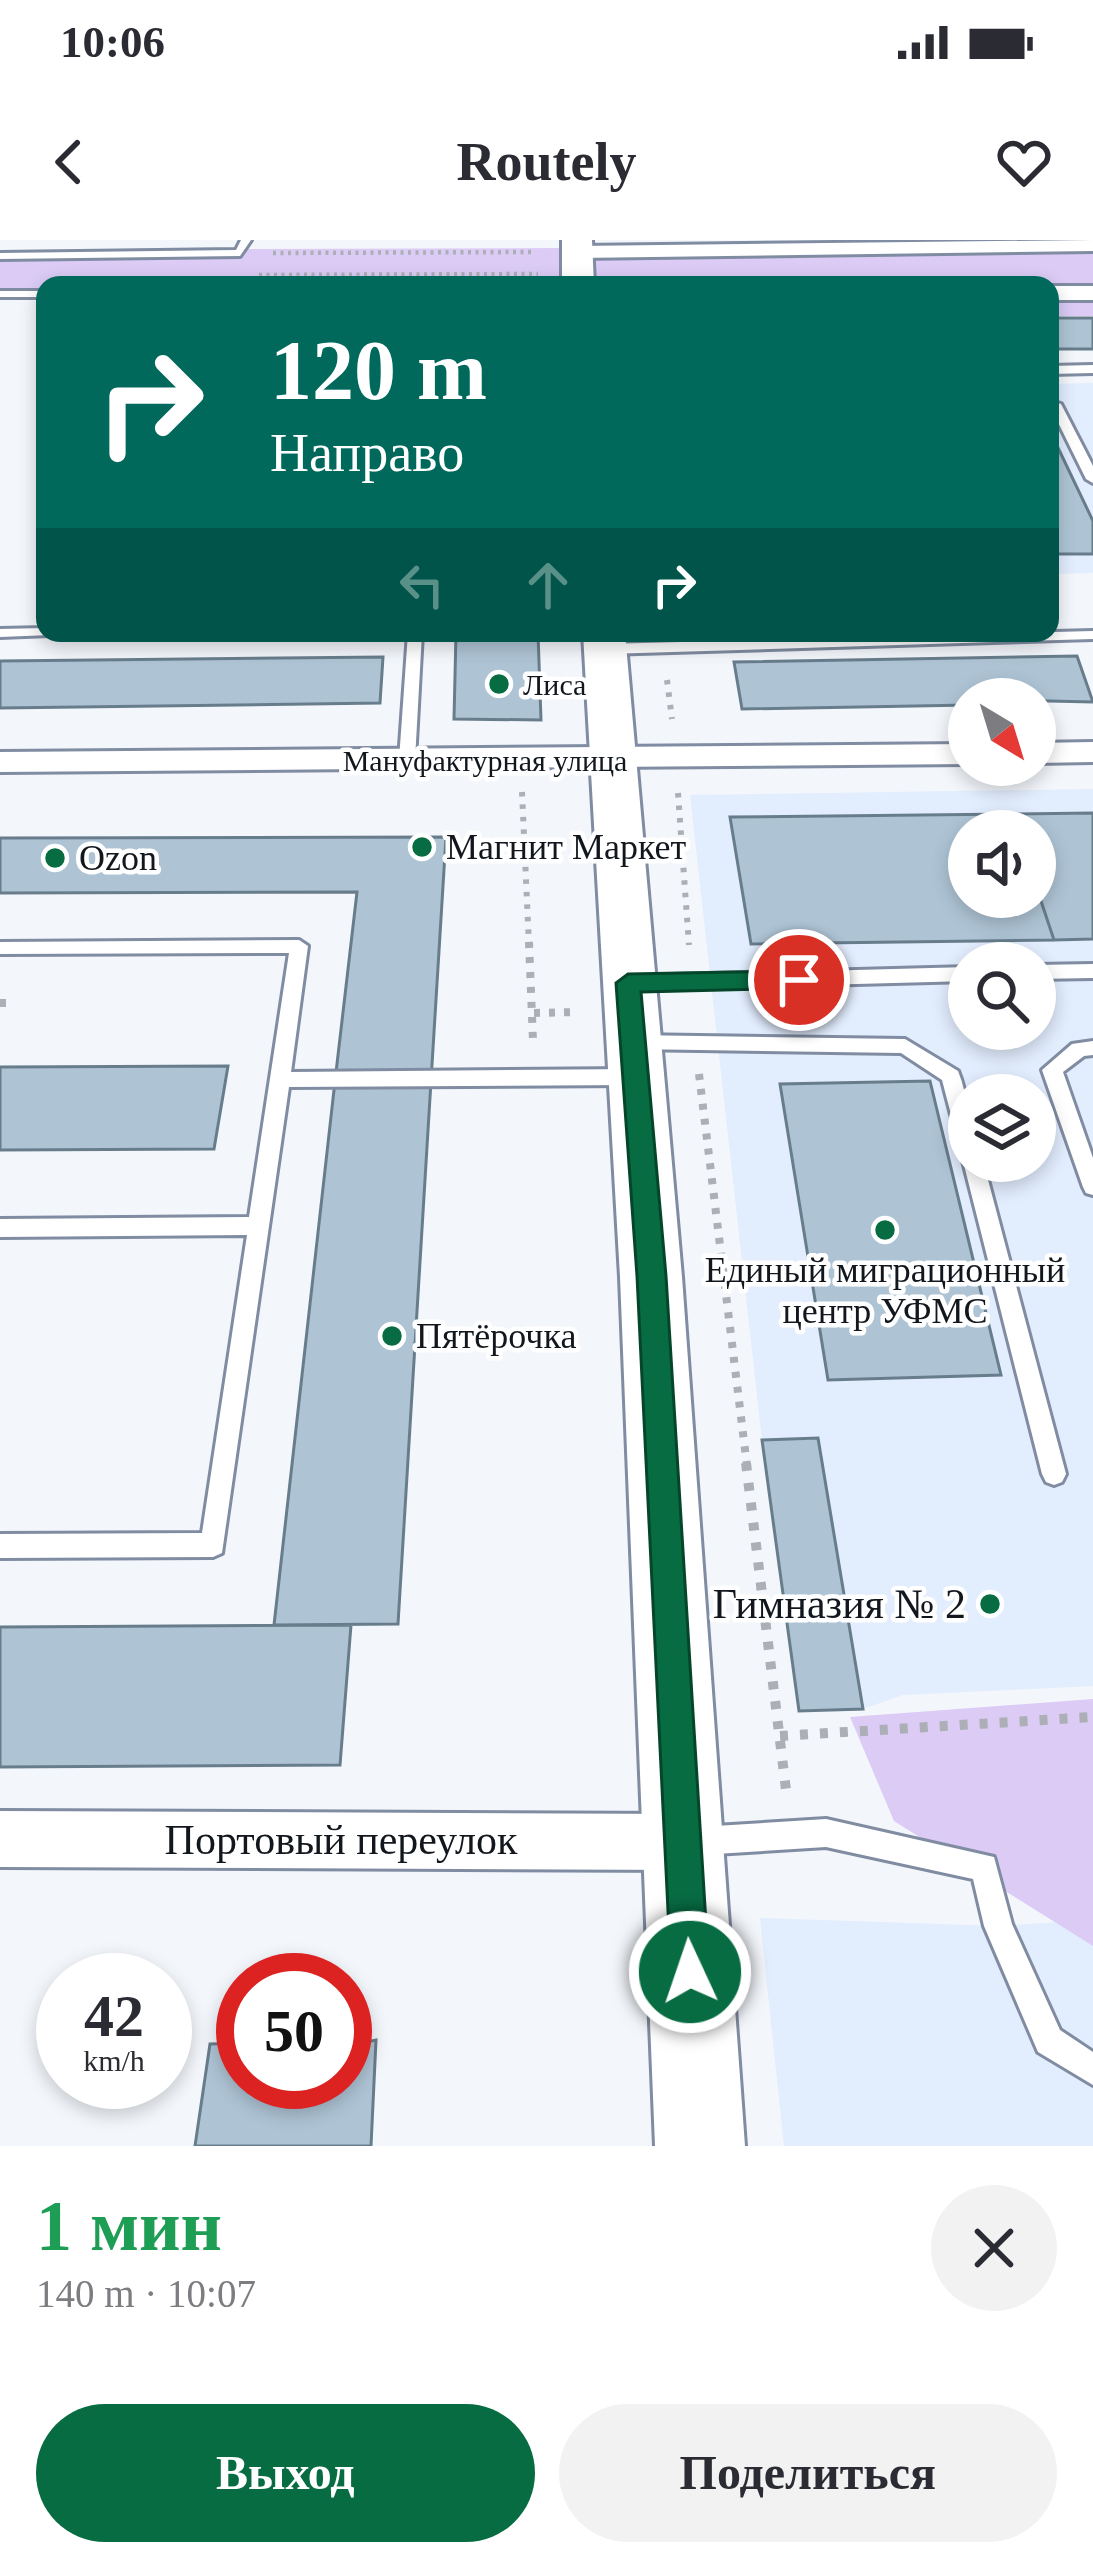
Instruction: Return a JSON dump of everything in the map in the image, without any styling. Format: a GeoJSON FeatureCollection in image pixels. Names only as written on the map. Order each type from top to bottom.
{"type":"FeatureCollection","features":[{"type":"Feature","properties":{"kind":"main road"},"geometry":{"type":"LineString","coordinates":[[577,246],[578,276]]}},
{"type":"Feature","properties":{"kind":"main road"},"geometry":{"type":"LineString","coordinates":[[605,642],[653,1300],[700,2146]]}},
{"type":"Feature","properties":{"kind":"street"},"geometry":{"type":"LineString","coordinates":[[577,246],[1093,245]]}},
{"type":"Feature","properties":{"kind":"street"},"geometry":{"type":"LineString","coordinates":[[1059,293],[1093,292]]}},
{"type":"Feature","properties":{"kind":"street"},"geometry":{"type":"LineString","coordinates":[[1056,753],[1093,752]]}},
{"type":"Feature","properties":{"kind":"street","name":"Мануфактурная улица"},"geometry":{"type":"LineString","coordinates":[[0,762],[948,754]]}},
{"type":"Feature","properties":{"kind":"street","name":"Портовый переулок"},"geometry":{"type":"LineString","coordinates":[[0,1839],[683,1842]]}},
{"type":"Feature","properties":{"kind":"lane"},"geometry":{"type":"LineString","coordinates":[[0,256],[240,254],[246,240]]}},
{"type":"Feature","properties":{"kind":"lane"},"geometry":{"type":"LineString","coordinates":[[0,294],[36,294]]}},
{"type":"Feature","properties":{"kind":"lane"},"geometry":{"type":"LineString","coordinates":[[1059,370],[1093,369]]}},
{"type":"Feature","properties":{"kind":"lane"},"geometry":{"type":"LineString","coordinates":[[1059,412],[1093,478]]}},
{"type":"Feature","properties":{"kind":"lane"},"geometry":{"type":"LineString","coordinates":[[0,633],[36,632]]}},
{"type":"Feature","properties":{"kind":"lane"},"geometry":{"type":"LineString","coordinates":[[1059,635],[1093,635]]}},
{"type":"Feature","properties":{"kind":"lane"},"geometry":{"type":"LineString","coordinates":[[407,760],[415,642]]}},
{"type":"Feature","properties":{"kind":"lane"},"geometry":{"type":"LineString","coordinates":[[0,948],[299,946],[213,1546],[0,1546]]}},
{"type":"Feature","properties":{"kind":"lane"},"geometry":{"type":"LineString","coordinates":[[1056,972],[1093,971]]}},
{"type":"Feature","properties":{"kind":"lane"},"geometry":{"type":"LineString","coordinates":[[628,983],[948,975]]}},
{"type":"Feature","properties":{"kind":"lane"},"geometry":{"type":"LineString","coordinates":[[280,1080],[533,1078],[699,1043],[905,1046],[948,1074]]}},
{"type":"Feature","properties":{"kind":"lane"},"geometry":{"type":"LineString","coordinates":[[1093,1048],[1079,1049],[1052,1070],[1093,1186]]}},
{"type":"Feature","properties":{"kind":"lane"},"geometry":{"type":"LineString","coordinates":[[978,1182],[1054,1474]]}},
{"type":"Feature","properties":{"kind":"lane"},"geometry":{"type":"LineString","coordinates":[[0,1228],[259,1226]]}},
{"type":"Feature","properties":{"kind":"lane"},"geometry":{"type":"LineString","coordinates":[[683,1842],[826,1833],[984,1867],[998,1926],[1048,2041],[1093,2069]]}},
{"type":"Feature","properties":{"kind":"path"},"geometry":{"type":"LineString","coordinates":[[240,254],[577,246]]}},
{"type":"Feature","properties":{"kind":"path"},"geometry":{"type":"LineString","coordinates":[[260,275],[544,274]]}},
{"type":"Feature","properties":{"kind":"path"},"geometry":{"type":"LineString","coordinates":[[520,761],[533,1078]]}},
{"type":"Feature","properties":{"kind":"path"},"geometry":{"type":"LineString","coordinates":[[699,1043],[702,1100],[792,1835]]}},
{"type":"Feature","properties":{"kind":"path"},"geometry":{"type":"LineString","coordinates":[[780,1736],[1093,1718]]}},
{"type":"Feature","properties":{"kind":"shaded area"},"geometry":{"type":"Polygon","coordinates":[[[1093,240],[1093,316],[1059,316],[1059,276],[36,276],[36,300],[0,299],[0,250],[1093,240]]]}},
{"type":"Feature","properties":{"kind":"shaded area"},"geometry":{"type":"Polygon","coordinates":[[[1093,383],[1093,573],[1059,574],[1059,384],[1093,383]]]}},
{"type":"Feature","properties":{"kind":"shaded area"},"geometry":{"type":"Polygon","coordinates":[[[1093,789],[1093,1686],[903,1695],[863,1709],[799,1711],[762,1440],[690,795],[1093,789]]]}},
{"type":"Feature","properties":{"kind":"shaded area"},"geometry":{"type":"Polygon","coordinates":[[[1093,1699],[1093,1946],[894,1821],[850,1717],[1093,1699]]]}},
{"type":"Feature","properties":{"kind":"shaded area"},"geometry":{"type":"Polygon","coordinates":[[[760,1918],[998,1926],[1093,1920],[1093,2146],[784,2146],[760,1918]]]}},
{"type":"Feature","properties":{"kind":"building"},"geometry":{"type":"Polygon","coordinates":[[[1059,318],[1093,318],[1093,349],[1059,349],[1059,318]]]}},
{"type":"Feature","properties":{"kind":"building"},"geometry":{"type":"Polygon","coordinates":[[[1059,450],[1093,521],[1093,554],[1059,554],[1059,450]]]}},
{"type":"Feature","properties":{"kind":"building"},"geometry":{"type":"Polygon","coordinates":[[[456,642],[538,642],[541,720],[454,719],[456,642]]]}},
{"type":"Feature","properties":{"kind":"building"},"geometry":{"type":"Polygon","coordinates":[[[1077,656],[1093,702],[1056,701],[1056,678],[948,678],[948,705],[742,709],[734,662],[1077,656]]]}},
{"type":"Feature","properties":{"kind":"building"},"geometry":{"type":"Polygon","coordinates":[[[383,657],[380,703],[0,708],[0,661],[383,657]]]}},
{"type":"Feature","properties":{"kind":"building"},"geometry":{"type":"Polygon","coordinates":[[[1056,813],[1093,813],[1093,939],[1054,940],[1047,918],[1056,918],[1056,813]]]}},
{"type":"Feature","properties":{"kind":"building"},"geometry":{"type":"Polygon","coordinates":[[[948,815],[948,918],[1047,918],[1054,940],[751,944],[730,817],[948,815]]]}},
{"type":"Feature","properties":{"kind":"building"},"geometry":{"type":"Polygon","coordinates":[[[446,837],[431,1081],[335,1081],[357,892],[0,893],[0,838],[446,837]]]}},
{"type":"Feature","properties":{"kind":"building"},"geometry":{"type":"Polygon","coordinates":[[[228,1066],[214,1149],[0,1150],[0,1067],[228,1066]]]}},
{"type":"Feature","properties":{"kind":"building"},"geometry":{"type":"Polygon","coordinates":[[[335,1081],[431,1081],[398,1624],[274,1625],[335,1081]]]}},
{"type":"Feature","properties":{"kind":"building","name":"Единый миграционный центр УФМС"},"geometry":{"type":"Polygon","coordinates":[[[930,1081],[948,1156],[948,1182],[954,1182],[1001,1375],[828,1380],[780,1084],[930,1081]]]}},
{"type":"Feature","properties":{"kind":"building"},"geometry":{"type":"Polygon","coordinates":[[[818,1438],[863,1709],[799,1711],[762,1440],[818,1438]]]}},
{"type":"Feature","properties":{"kind":"building"},"geometry":{"type":"Polygon","coordinates":[[[351,1625],[340,1765],[0,1767],[0,1627],[351,1625]]]}},
{"type":"Feature","properties":{"kind":"building"},"geometry":{"type":"Polygon","coordinates":[[[376,2040],[371,2146],[195,2146],[210,2044],[216,2044],[216,2109],[372,2109],[372,2041],[376,2040]]]}},
{"type":"Feature","properties":{"kind":"place","name":"Лиса"},"geometry":{"type":"Point","coordinates":[499,684]}},
{"type":"Feature","properties":{"kind":"place","name":"Магнит Маркет"},"geometry":{"type":"Point","coordinates":[422,847]}},
{"type":"Feature","properties":{"kind":"place","name":"Ozon"},"geometry":{"type":"Point","coordinates":[55,858]}},
{"type":"Feature","properties":{"kind":"place","name":"Единый миграционный центр УФМС"},"geometry":{"type":"Point","coordinates":[885,1230]}},
{"type":"Feature","properties":{"kind":"place","name":"Пятёрочка"},"geometry":{"type":"Point","coordinates":[392,1336]}},
{"type":"Feature","properties":{"kind":"place","name":"Гимназия № 2"},"geometry":{"type":"Point","coordinates":[990,1604]}},
{"type":"Feature","properties":{"kind":"route"},"geometry":{"type":"LineString","coordinates":[[690,1972],[651,1276],[628,983],[799,980]]}}]}
